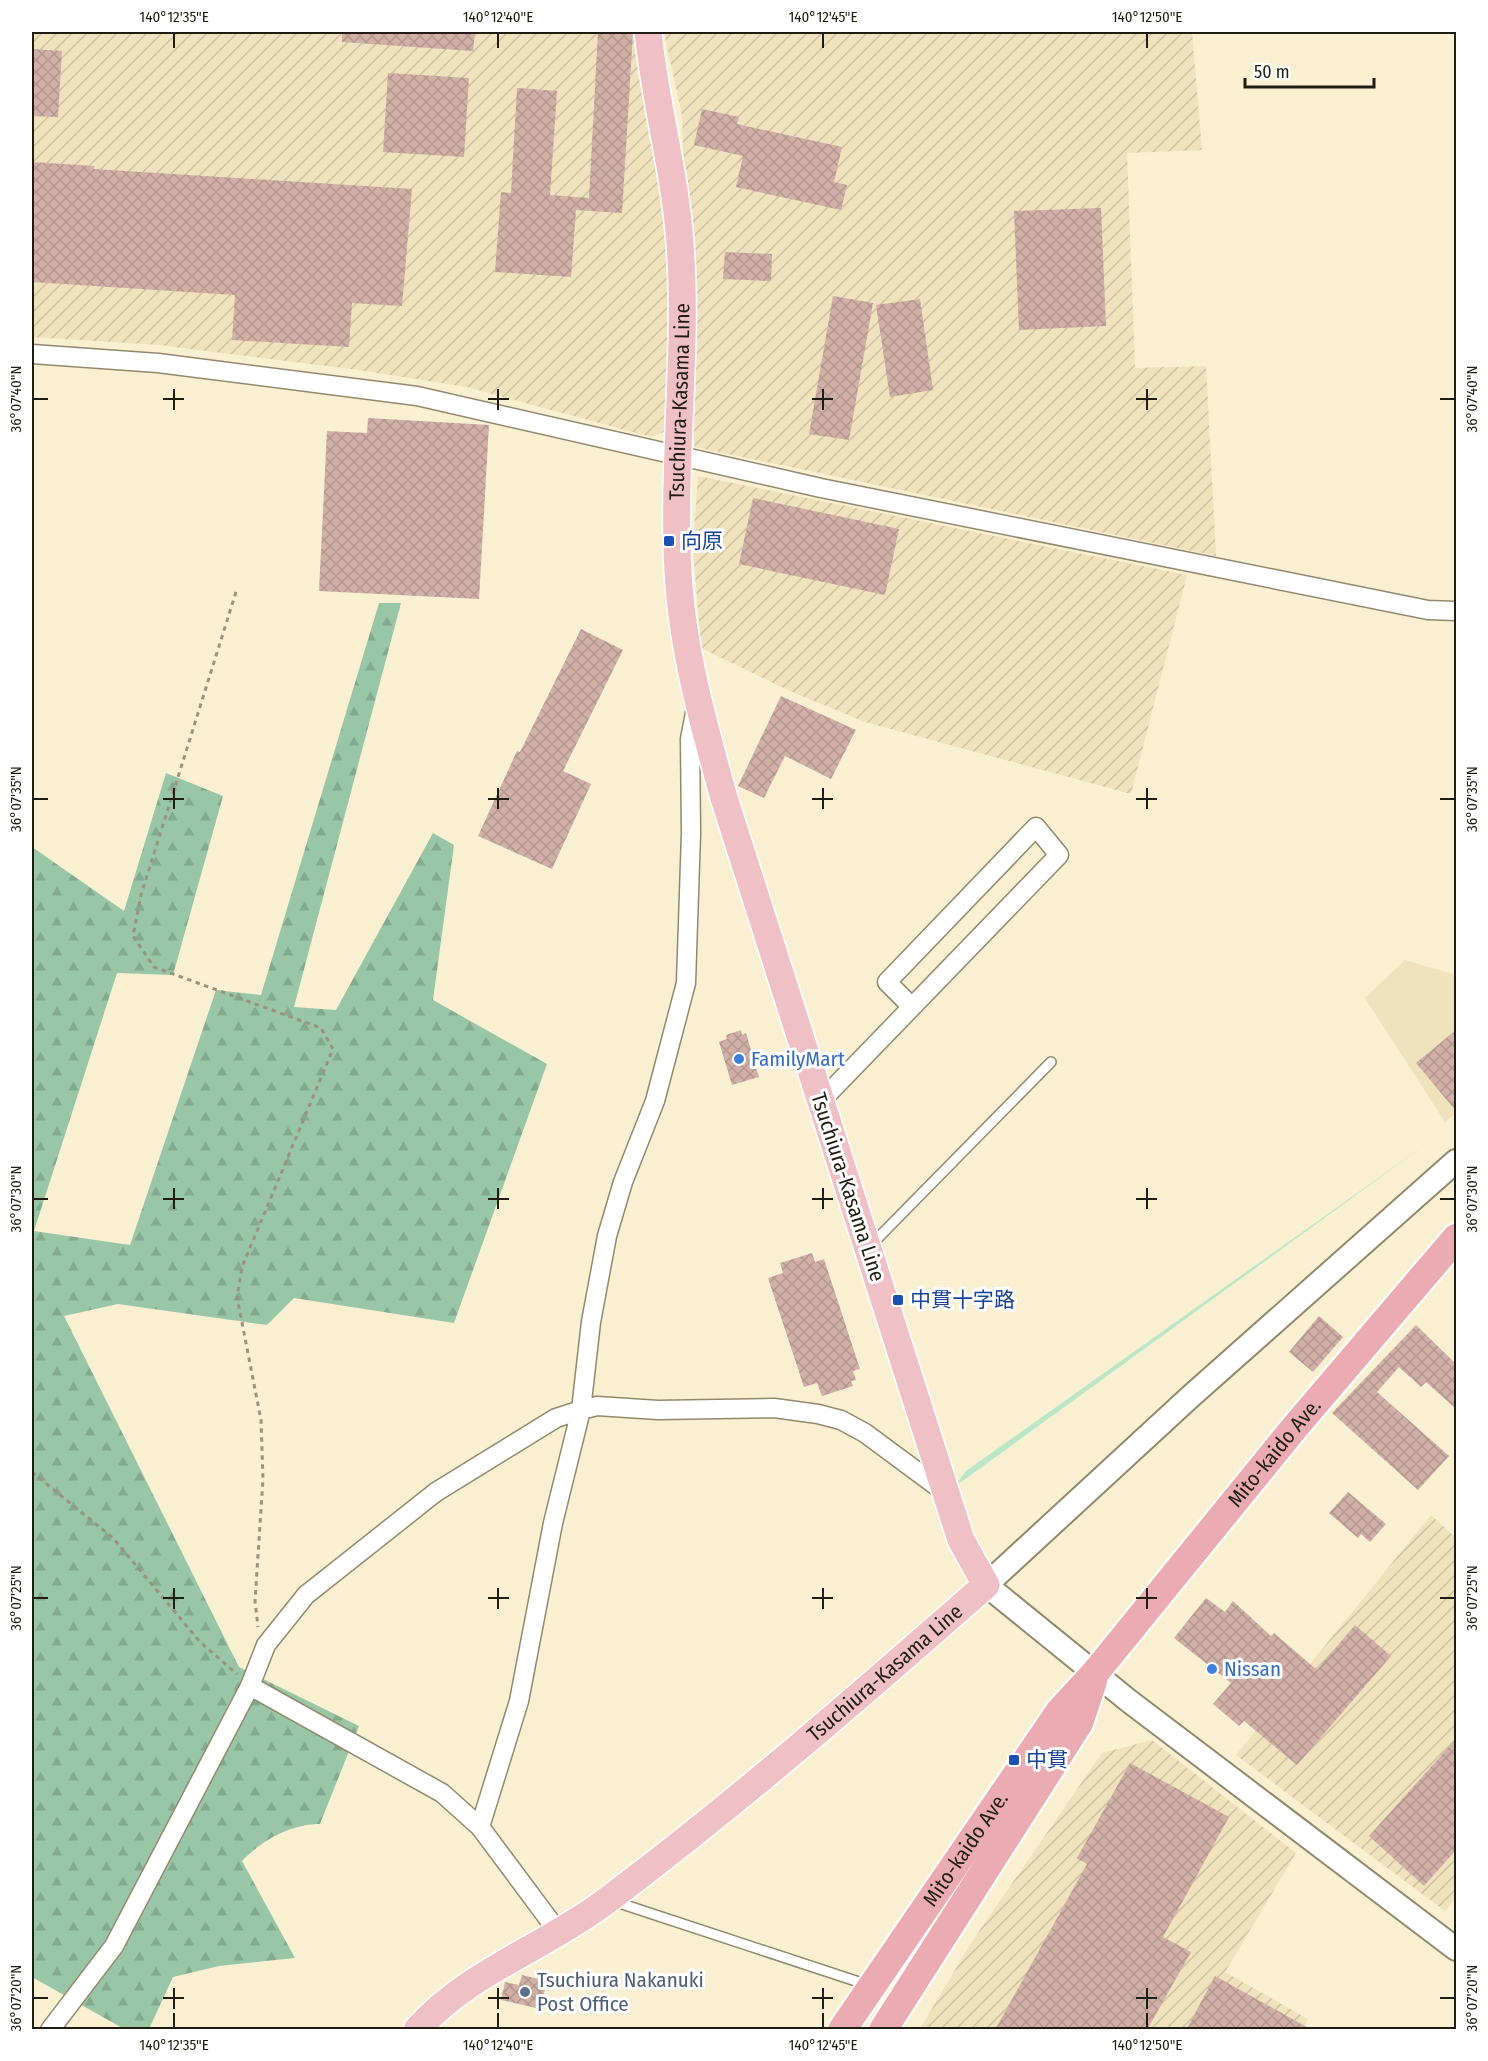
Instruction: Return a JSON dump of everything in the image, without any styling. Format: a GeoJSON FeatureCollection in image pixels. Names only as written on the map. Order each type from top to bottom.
{"type":"FeatureCollection","features":[{"type":"Feature","properties":{"kind":"highway","name":"Mito-kaido Ave."},"geometry":{"type":"LineString","coordinates":[[842,2030],[870,1985],[1060,1711],[1095,1673],[1287,1436],[1456,1238]]}},
{"type":"Feature","properties":{"kind":"highway","name":"Mito-kaido Ave."},"geometry":{"type":"LineString","coordinates":[[883,2030],[1079,1723],[1095,1673]]}},
{"type":"Feature","properties":{"kind":"main road","name":"Tsuchiura-Kasama Line"},"geometry":{"type":"LineString","coordinates":[[417,2030],[436,2008],[464,1988],[559,1933],[608,1900],[791,1754],[986,1585],[960,1540],[728,809],[698,699],[681,603],[677,455],[681,301],[680,244],[674,185],[648,32]]}},
{"type":"Feature","properties":{"kind":"street"},"geometry":{"type":"LineString","coordinates":[[32,354],[158,363],[417,396],[821,488],[1428,610],[1456,611]]}},
{"type":"Feature","properties":{"kind":"street"},"geometry":{"type":"LineString","coordinates":[[480,1827],[519,1701],[553,1523],[581,1410],[591,1322],[603,1255],[623,1182],[655,1101],[686,983],[691,833],[690,739],[698,699]]}},
{"type":"Feature","properties":{"kind":"street"},"geometry":{"type":"LineString","coordinates":[[820,1102],[912,1007],[1059,855],[1036,827],[887,982],[912,1007]]}},
{"type":"Feature","properties":{"kind":"street"},"geometry":{"type":"LineString","coordinates":[[1453,1940],[1095,1673],[986,1585],[1190,1397],[1456,1161]]}},
{"type":"Feature","properties":{"kind":"street"},"geometry":{"type":"LineString","coordinates":[[50,2030],[114,1946],[250,1686],[266,1645],[306,1595],[436,1492],[531,1432],[556,1418],[597,1406],[658,1410],[774,1407],[841,1420],[866,1433],[946,1493]]}},
{"type":"Feature","properties":{"kind":"street"},"geometry":{"type":"LineString","coordinates":[[250,1686],[442,1793],[480,1827],[559,1933]]}},
{"type":"Feature","properties":{"kind":"lane"},"geometry":{"type":"LineString","coordinates":[[867,1249],[1051,1062]]}},
{"type":"Feature","properties":{"kind":"lane"},"geometry":{"type":"LineString","coordinates":[[608,1900],[870,1985]]}},
{"type":"Feature","properties":{"kind":"path"},"geometry":{"type":"LineString","coordinates":[[236,592],[141,895],[134,936],[154,967],[321,1028],[333,1049],[243,1267],[237,1297],[261,1420],[263,1479],[255,1601],[262,1655]]}},
{"type":"Feature","properties":{"kind":"path"},"geometry":{"type":"LineString","coordinates":[[32,1472],[113,1538],[200,1642],[250,1686]]}},
{"type":"Feature","properties":{"kind":"shaded area"},"geometry":{"type":"Polygon","coordinates":[[[32,32],[640,32],[668,180],[671,334],[664,432],[651,437],[467,387],[359,370],[159,345],[32,337],[32,32]]]}},
{"type":"Feature","properties":{"kind":"shaded area"},"geometry":{"type":"Polygon","coordinates":[[[664,32],[1192,32],[1202,150],[1127,153],[1135,368],[1206,366],[1216,556],[695,447],[692,434],[682,116],[664,32]]]}},
{"type":"Feature","properties":{"kind":"shaded area"},"geometry":{"type":"Polygon","coordinates":[[[698,476],[1187,575],[1131,794],[865,722],[790,691],[701,648],[693,547],[698,476]]]}},
{"type":"Feature","properties":{"kind":"shaded area"},"geometry":{"type":"Polygon","coordinates":[[[1405,960],[1456,975],[1456,1113],[1445,1122],[1365,998],[1405,960]]]}},
{"type":"Feature","properties":{"kind":"shaded area"},"geometry":{"type":"Polygon","coordinates":[[[1431,1515],[1456,1538],[1456,1898],[1445,1911],[1236,1755],[1431,1515]]]}},
{"type":"Feature","properties":{"kind":"shaded area"},"geometry":{"type":"Polygon","coordinates":[[[1152,1740],[1296,1853],[1225,1972],[1308,2019],[1302,2029],[919,2030],[973,1940],[1102,1753],[1152,1740]]]}},
{"type":"Feature","properties":{"kind":"green space"},"geometry":{"type":"Polygon","coordinates":[[[379,603],[401,603],[294,1007],[336,1010],[433,833],[454,845],[433,1000],[547,1064],[454,1323],[294,1298],[267,1325],[118,1304],[64,1316],[239,1667],[359,1726],[320,1824],[288,1830],[259,1846],[242,1861],[295,1958],[219,1966],[173,1977],[149,2029],[124,2029],[32,1977],[32,847],[124,911],[166,773],[223,796],[173,975],[117,973],[34,1231],[130,1245],[216,990],[261,995],[379,603]]]}},
{"type":"Feature","properties":{"kind":"green space"},"geometry":{"type":"Polygon","coordinates":[[[1429,1142],[953,1488],[966,1471],[1429,1142]]]}},
{"type":"Feature","properties":{"kind":"building"},"geometry":{"type":"Polygon","coordinates":[[[342,32],[475,32],[473,51],[342,42],[342,32]]]}},
{"type":"Feature","properties":{"kind":"building"},"geometry":{"type":"Polygon","coordinates":[[[598,32],[633,32],[622,213],[576,210],[571,277],[495,272],[501,192],[511,193],[517,88],[557,91],[550,195],[589,198],[598,32]]]}},
{"type":"Feature","properties":{"kind":"building"},"geometry":{"type":"Polygon","coordinates":[[[32,49],[62,51],[58,117],[32,116],[32,49]]]}},
{"type":"Feature","properties":{"kind":"building"},"geometry":{"type":"Polygon","coordinates":[[[388,73],[469,78],[464,157],[383,152],[388,73]]]}},
{"type":"Feature","properties":{"kind":"building"},"geometry":{"type":"Polygon","coordinates":[[[702,109],[739,117],[737,124],[842,147],[834,182],[847,185],[841,210],[736,187],[743,156],[694,145],[702,109]]]}},
{"type":"Feature","properties":{"kind":"building"},"geometry":{"type":"Polygon","coordinates":[[[32,162],[94,166],[94,169],[412,189],[402,306],[352,303],[349,347],[232,340],[235,295],[32,282],[32,162]]]}},
{"type":"Feature","properties":{"kind":"building"},"geometry":{"type":"Polygon","coordinates":[[[1101,208],[1106,326],[1019,330],[1014,211],[1101,208]]]}},
{"type":"Feature","properties":{"kind":"building"},"geometry":{"type":"Polygon","coordinates":[[[725,252],[772,254],[771,281],[723,279],[725,252]]]}},
{"type":"Feature","properties":{"kind":"building"},"geometry":{"type":"Polygon","coordinates":[[[833,296],[873,303],[849,440],[809,434],[833,296]]]}},
{"type":"Feature","properties":{"kind":"building"},"geometry":{"type":"Polygon","coordinates":[[[920,299],[933,390],[890,397],[876,305],[920,299]]]}},
{"type":"Feature","properties":{"kind":"building"},"geometry":{"type":"Polygon","coordinates":[[[368,418],[489,425],[479,599],[319,591],[327,431],[367,433],[368,418]]]}},
{"type":"Feature","properties":{"kind":"building"},"geometry":{"type":"Polygon","coordinates":[[[753,498],[899,529],[885,595],[739,564],[753,498]]]}},
{"type":"Feature","properties":{"kind":"building"},"geometry":{"type":"Polygon","coordinates":[[[581,629],[623,650],[563,771],[591,784],[552,869],[478,836],[517,751],[520,752],[581,629]]]}},
{"type":"Feature","properties":{"kind":"building"},"geometry":{"type":"Polygon","coordinates":[[[781,696],[856,730],[831,779],[785,756],[764,798],[738,786],[781,696]]]}},
{"type":"Feature","properties":{"kind":"building","name":"FamilyMart"},"geometry":{"type":"Polygon","coordinates":[[[741,1030],[742,1035],[746,1033],[759,1077],[732,1085],[719,1042],[727,1039],[726,1035],[741,1030]]]}},
{"type":"Feature","properties":{"kind":"building"},"geometry":{"type":"Polygon","coordinates":[[[1456,1030],[1456,1111],[1416,1063],[1456,1030]]]}},
{"type":"Feature","properties":{"kind":"building"},"geometry":{"type":"Polygon","coordinates":[[[812,1253],[815,1262],[824,1259],[860,1369],[853,1371],[856,1380],[851,1381],[853,1386],[822,1396],[817,1383],[804,1387],[768,1278],[783,1273],[780,1263],[812,1253]]]}},
{"type":"Feature","properties":{"kind":"building"},"geometry":{"type":"Polygon","coordinates":[[[1319,1316],[1343,1337],[1313,1372],[1289,1352],[1319,1316]]]}},
{"type":"Feature","properties":{"kind":"building"},"geometry":{"type":"Polygon","coordinates":[[[1416,1325],[1456,1364],[1456,1409],[1426,1382],[1421,1387],[1399,1367],[1377,1392],[1449,1456],[1418,1490],[1332,1413],[1416,1325]]]}},
{"type":"Feature","properties":{"kind":"building"},"geometry":{"type":"Polygon","coordinates":[[[1348,1492],[1386,1524],[1370,1542],[1361,1534],[1358,1538],[1329,1513],[1348,1492]]]}},
{"type":"Feature","properties":{"kind":"building"},"geometry":{"type":"Polygon","coordinates":[[[1206,1598],[1225,1612],[1233,1601],[1271,1636],[1274,1633],[1317,1670],[1355,1625],[1391,1656],[1297,1765],[1244,1721],[1239,1726],[1213,1704],[1231,1683],[1174,1638],[1206,1598]]]}},
{"type":"Feature","properties":{"kind":"building"},"geometry":{"type":"Polygon","coordinates":[[[1456,1739],[1456,1850],[1424,1886],[1369,1836],[1456,1739]]]}},
{"type":"Feature","properties":{"kind":"building"},"geometry":{"type":"Polygon","coordinates":[[[1130,1763],[1229,1817],[1163,1937],[1191,1952],[1147,2030],[995,2030],[1087,1864],[1077,1858],[1130,1763]]]}},
{"type":"Feature","properties":{"kind":"building"},"geometry":{"type":"Polygon","coordinates":[[[522,1975],[547,1981],[540,2009],[501,2000],[505,1982],[519,1985],[522,1975]]]}},
{"type":"Feature","properties":{"kind":"building"},"geometry":{"type":"Polygon","coordinates":[[[1215,1976],[1312,2030],[1186,2030],[1215,1976]]]}},
{"type":"Feature","properties":{"kind":"place","name":"向原"},"geometry":{"type":"Point","coordinates":[669,541]}},
{"type":"Feature","properties":{"kind":"place","name":"FamilyMart"},"geometry":{"type":"Point","coordinates":[739,1059]}},
{"type":"Feature","properties":{"kind":"place","name":"中貫十字路"},"geometry":{"type":"Point","coordinates":[898,1300]}},
{"type":"Feature","properties":{"kind":"place","name":"Nissan"},"geometry":{"type":"Point","coordinates":[1212,1669]}},
{"type":"Feature","properties":{"kind":"place","name":"中貫"},"geometry":{"type":"Point","coordinates":[1014,1760]}},
{"type":"Feature","properties":{"kind":"place","name":"Tsuchiura Nakanuki Post Office"},"geometry":{"type":"Point","coordinates":[525,1992]}}]}
